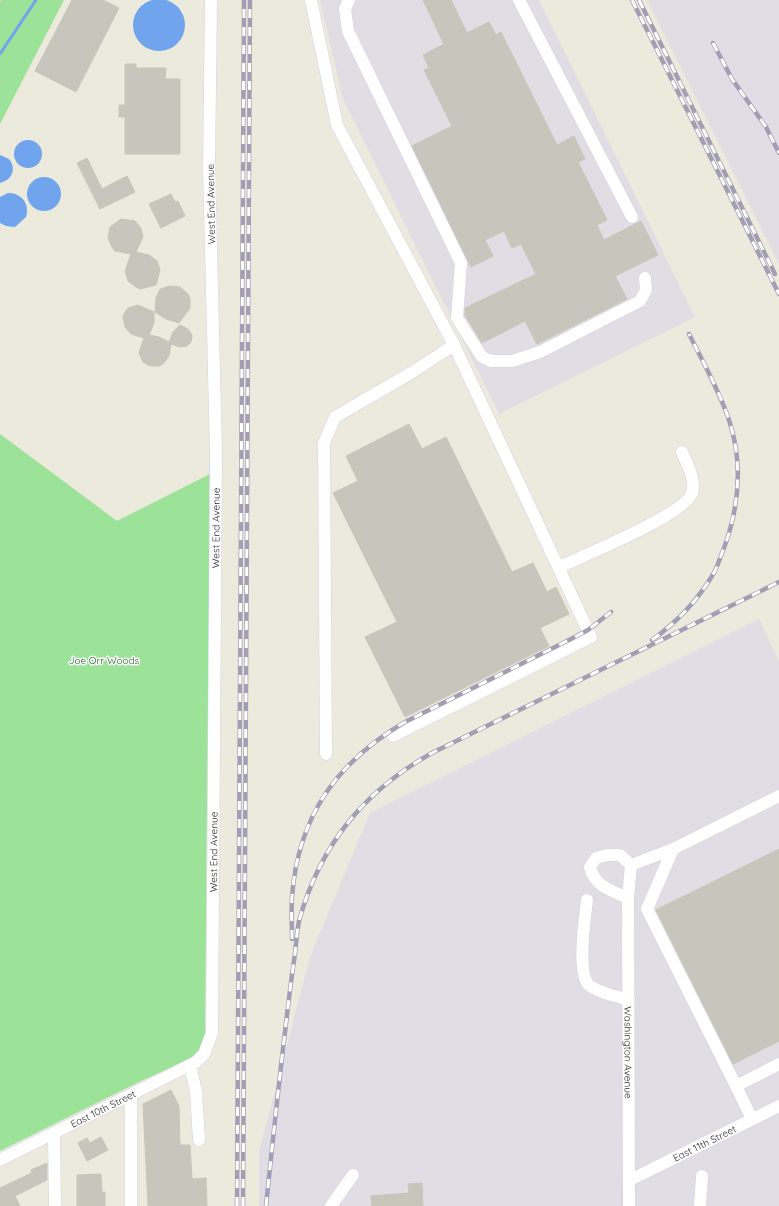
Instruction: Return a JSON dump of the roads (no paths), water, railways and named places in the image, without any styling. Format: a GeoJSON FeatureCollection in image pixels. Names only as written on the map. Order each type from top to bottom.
{"type":"FeatureCollection","features":[{"type":"Feature","properties":{"kind":"street","name":"West End Avenue"},"geometry":{"type":"LineString","coordinates":[[204,1054],[212,1033],[216,453],[210,169],[211,0]]}},
{"type":"Feature","properties":{"kind":"street"},"geometry":{"type":"LineString","coordinates":[[311,0],[338,124],[454,344],[591,637],[393,736]]}},
{"type":"Feature","properties":{"kind":"street"},"geometry":{"type":"LineString","coordinates":[[349,0],[345,9],[348,30],[462,263],[457,318],[482,357],[491,361],[512,361],[540,352],[640,301],[646,290],[645,278]]}},
{"type":"Feature","properties":{"kind":"street"},"geometry":{"type":"LineString","coordinates":[[519,0],[632,217]]}},
{"type":"Feature","properties":{"kind":"street"},"geometry":{"type":"LineString","coordinates":[[326,754],[324,443],[335,417],[411,373],[454,344]]}},
{"type":"Feature","properties":{"kind":"street"},"geometry":{"type":"LineString","coordinates":[[558,567],[644,527],[672,512],[686,502],[691,495],[693,486],[691,473],[682,452]]}},
{"type":"Feature","properties":{"kind":"street"},"geometry":{"type":"LineString","coordinates":[[628,898],[600,886],[592,875],[590,867],[596,858],[608,855],[620,855],[631,865],[673,849],[779,796]]}},
{"type":"Feature","properties":{"kind":"street"},"geometry":{"type":"LineString","coordinates":[[673,849],[648,909],[752,1119]]}},
{"type":"Feature","properties":{"kind":"street","name":"Washington Avenue"},"geometry":{"type":"LineString","coordinates":[[629,1206],[628,898],[631,865]]}},
{"type":"Feature","properties":{"kind":"street"},"geometry":{"type":"LineString","coordinates":[[587,900],[582,967],[588,984],[601,991],[629,1000]]}},
{"type":"Feature","properties":{"kind":"street","name":"East 10th Street"},"geometry":{"type":"LineString","coordinates":[[0,1160],[190,1066],[204,1054]]}},
{"type":"Feature","properties":{"kind":"street"},"geometry":{"type":"LineString","coordinates":[[736,1086],[779,1064]]}},
{"type":"Feature","properties":{"kind":"street"},"geometry":{"type":"LineString","coordinates":[[190,1066],[196,1091],[200,1140]]}},
{"type":"Feature","properties":{"kind":"street"},"geometry":{"type":"LineString","coordinates":[[131,1095],[131,1206]]}},
{"type":"Feature","properties":{"kind":"street","name":"East 11th Street"},"geometry":{"type":"LineString","coordinates":[[630,1180],[779,1106]]}},
{"type":"Feature","properties":{"kind":"street"},"geometry":{"type":"LineString","coordinates":[[54,1133],[55,1206]]}},
{"type":"Feature","properties":{"kind":"street"},"geometry":{"type":"LineString","coordinates":[[331,1206],[353,1175]]}},
{"type":"Feature","properties":{"kind":"street"},"geometry":{"type":"LineString","coordinates":[[700,1206],[702,1176]]}},
{"type":"Feature","properties":{"kind":"water"},"geometry":{"type":"Polygon","coordinates":[[[159,-1],[173,3],[181,11],[185,25],[181,39],[173,47],[159,51],[145,47],[137,39],[133,25],[137,11],[145,3],[159,-1]]]}},
{"type":"Feature","properties":{"kind":"water"},"geometry":{"type":"Polygon","coordinates":[[[28,140],[38,144],[42,154],[38,164],[28,168],[18,164],[14,154],[18,144],[28,140]]]}},
{"type":"Feature","properties":{"kind":"water"},"geometry":{"type":"Polygon","coordinates":[[[0,155],[9,159],[13,170],[8,179],[0,183],[0,155]]]}},
{"type":"Feature","properties":{"kind":"water"},"geometry":{"type":"Polygon","coordinates":[[[44,177],[50,178],[56,182],[60,188],[60,200],[56,206],[50,210],[44,211],[38,210],[32,206],[28,200],[27,194],[28,188],[32,182],[38,178],[44,177]]]}},
{"type":"Feature","properties":{"kind":"water"},"geometry":{"type":"Polygon","coordinates":[[[8,193],[13,193],[21,197],[27,208],[26,217],[15,227],[6,226],[0,223],[0,197],[8,193]]]}},
{"type":"Feature","properties":{"kind":"waterway"},"geometry":{"type":"LineString","coordinates":[[0,54],[36,0]]}},
{"type":"Feature","properties":{"kind":"railway"},"geometry":{"type":"LineString","coordinates":[[237,1206],[244,0]]}},
{"type":"Feature","properties":{"kind":"railway"},"geometry":{"type":"LineString","coordinates":[[243,1206],[250,0]]}},
{"type":"Feature","properties":{"kind":"railway"},"geometry":{"type":"LineString","coordinates":[[632,0],[779,294]]}},
{"type":"Feature","properties":{"kind":"railway"},"geometry":{"type":"LineString","coordinates":[[639,0],[775,274]]}},
{"type":"Feature","properties":{"kind":"railway"},"geometry":{"type":"LineString","coordinates":[[713,43],[732,79],[766,127],[779,153]]}},
{"type":"Feature","properties":{"kind":"railway"},"geometry":{"type":"LineString","coordinates":[[652,640],[686,611],[714,573],[729,532],[736,501],[738,468],[729,420],[716,387],[689,334]]}},
{"type":"Feature","properties":{"kind":"railway"},"geometry":{"type":"LineString","coordinates":[[266,1206],[282,1054],[299,921],[319,868],[332,844],[348,823],[385,785],[432,753],[779,582]]}},
{"type":"Feature","properties":{"kind":"railway"},"geometry":{"type":"LineString","coordinates":[[292,939],[292,897],[296,868],[303,841],[312,817],[325,794],[341,774],[360,755],[381,738],[405,722],[588,630],[611,612]]}},
{"type":"Feature","properties":{"kind":"park label","name":"Joe Orr Woods"},"geometry":{"type":"Point","coordinates":[104,660]}}]}
